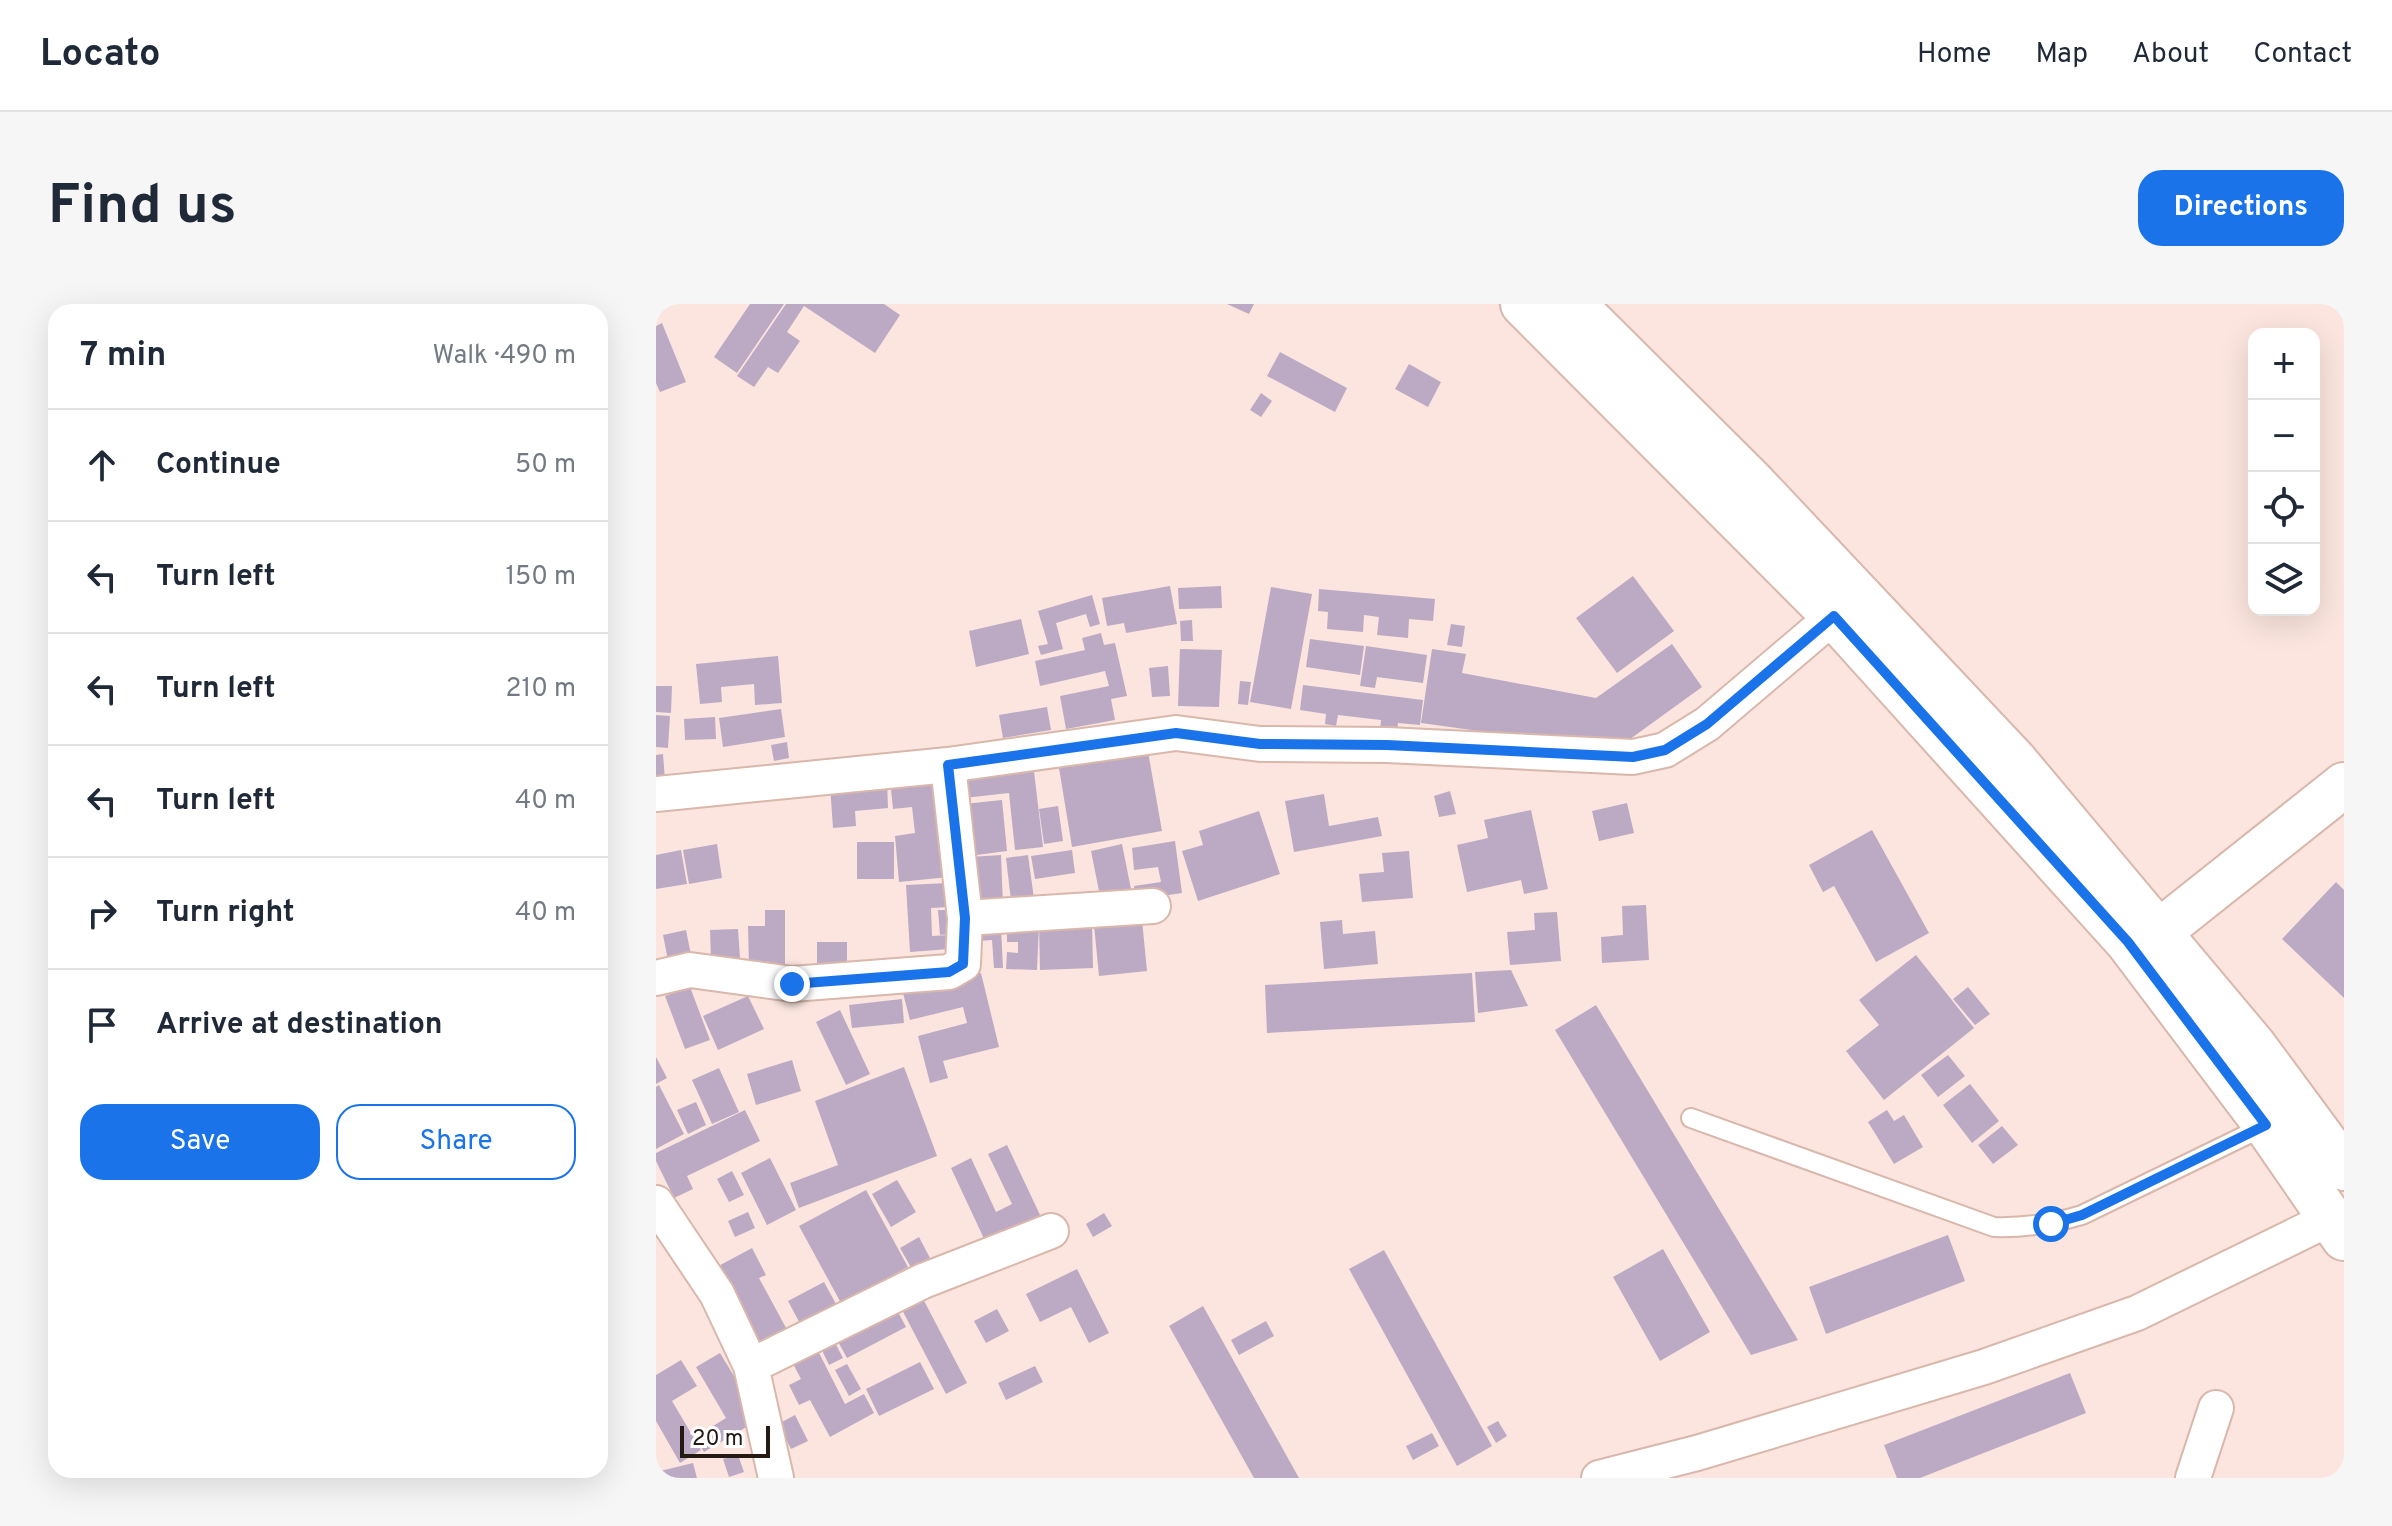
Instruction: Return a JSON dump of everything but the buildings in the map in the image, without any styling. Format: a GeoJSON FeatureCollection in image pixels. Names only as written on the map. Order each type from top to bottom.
{"type":"FeatureCollection","features":[{"type":"Feature","properties":{"kind":"main road"},"geometry":{"type":"LineString","coordinates":[[1523,304],[1834,616],[2283,1116],[2344,1168]]}},
{"type":"Feature","properties":{"kind":"main road"},"geometry":{"type":"LineString","coordinates":[[1573,304],[1751,481],[2014,760],[2159,932],[2283,1116],[2337,1228]]}},
{"type":"Feature","properties":{"kind":"main road"},"geometry":{"type":"LineString","coordinates":[[2159,932],[2344,785]]}},
{"type":"Feature","properties":{"kind":"street"},"geometry":{"type":"LineString","coordinates":[[656,794],[948,765],[1176,733],[1260,744],[1387,745],[1633,757],[1665,750],[1707,724],[1834,616]]}},
{"type":"Feature","properties":{"kind":"street"},"geometry":{"type":"LineString","coordinates":[[656,978],[690,970],[792,984],[949,972],[963,964],[965,918],[948,765]]}},
{"type":"Feature","properties":{"kind":"street"},"geometry":{"type":"LineString","coordinates":[[965,918],[1153,906]]}},
{"type":"Feature","properties":{"kind":"street"},"geometry":{"type":"LineString","coordinates":[[656,1203],[717,1294],[751,1366],[776,1478]]}},
{"type":"Feature","properties":{"kind":"street"},"geometry":{"type":"LineString","coordinates":[[1599,1478],[1697,1453],[1969,1371],[2137,1313],[2337,1228]]}},
{"type":"Feature","properties":{"kind":"street"},"geometry":{"type":"LineString","coordinates":[[751,1366],[923,1281],[1051,1231]]}},
{"type":"Feature","properties":{"kind":"street"},"geometry":{"type":"LineString","coordinates":[[2193,1478],[2216,1408]]}},
{"type":"Feature","properties":{"kind":"lane"},"geometry":{"type":"LineString","coordinates":[[1691,1118],[1994,1227],[2024,1228],[2082,1215],[2283,1116]]}},
{"type":"Feature","properties":{"kind":"route"},"geometry":{"type":"LineString","coordinates":[[792,984],[949,972],[963,964],[965,918],[948,765],[1176,733],[1260,744],[1387,745],[1633,757],[1665,750],[1707,724],[1834,616],[2128,942],[2266,1125],[2082,1215],[2051,1224]]}}]}
